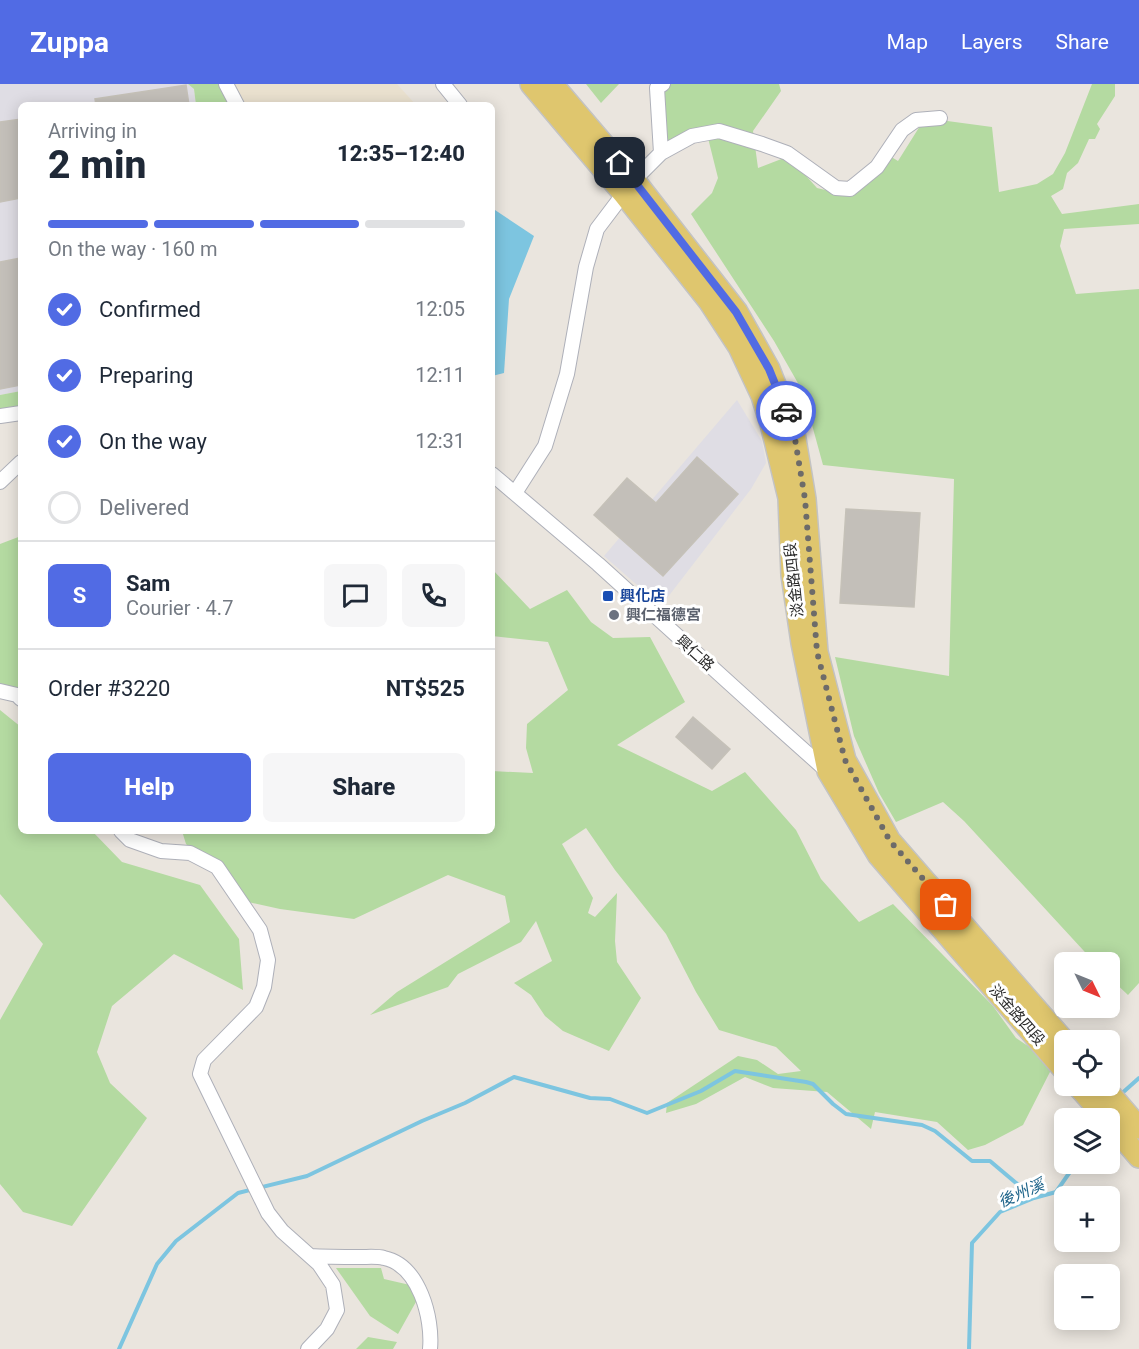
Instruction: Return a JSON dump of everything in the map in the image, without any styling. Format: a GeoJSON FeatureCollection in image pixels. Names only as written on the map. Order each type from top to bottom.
{"type":"FeatureCollection","features":[{"type":"Feature","properties":{"kind":"main road","name":"淡金路四段"},"geometry":{"type":"LineString","coordinates":[[531,84],[629,187]]}},
{"type":"Feature","properties":{"kind":"main road","name":"淡金路四段"},"geometry":{"type":"LineString","coordinates":[[552,84],[710,301],[739,347],[762,396],[789,498],[792,575],[801,643],[837,765],[879,856],[1054,1058]]}},
{"type":"Feature","properties":{"kind":"main road","name":"淡金路四段"},"geometry":{"type":"LineString","coordinates":[[837,765],[890,841],[1055,1030]]}},
{"type":"Feature","properties":{"kind":"main road"},"geometry":{"type":"LineString","coordinates":[[1094,1096],[1121,1125],[1139,1157]]}},
{"type":"Feature","properties":{"kind":"street"},"geometry":{"type":"LineString","coordinates":[[227,84],[236,102]]}},
{"type":"Feature","properties":{"kind":"street"},"geometry":{"type":"LineString","coordinates":[[443,84],[458,102]]}},
{"type":"Feature","properties":{"kind":"street"},"geometry":{"type":"LineString","coordinates":[[658,85],[661,153]]}},
{"type":"Feature","properties":{"kind":"street"},"geometry":{"type":"LineString","coordinates":[[515,494],[545,446],[567,374],[586,267],[597,229],[629,187],[661,153],[692,136],[719,131],[787,153],[836,188],[850,189],[878,167],[902,130],[916,120],[940,118]]}},
{"type":"Feature","properties":{"kind":"street"},"geometry":{"type":"LineString","coordinates":[[0,416],[18,413]]}},
{"type":"Feature","properties":{"kind":"street"},"geometry":{"type":"LineString","coordinates":[[0,482],[18,465]]}},
{"type":"Feature","properties":{"kind":"street","name":"興仁路"},"geometry":{"type":"LineString","coordinates":[[495,477],[598,564],[770,720],[837,765]]}},
{"type":"Feature","properties":{"kind":"street"},"geometry":{"type":"LineString","coordinates":[[0,691],[18,697]]}},
{"type":"Feature","properties":{"kind":"street"},"geometry":{"type":"LineString","coordinates":[[124,834],[130,840],[161,851],[190,854],[217,867],[260,930],[268,960],[264,987],[256,1007],[204,1060],[200,1074],[268,1213],[282,1232],[319,1264],[333,1285],[337,1310],[327,1329],[308,1349]]}},
{"type":"Feature","properties":{"kind":"street"},"geometry":{"type":"LineString","coordinates":[[310,1256],[384,1258],[402,1265],[415,1281],[424,1300],[431,1336],[430,1349]]}},
{"type":"Feature","properties":{"kind":"shaded area"},"geometry":{"type":"Polygon","coordinates":[[[0,84],[188,84],[194,89],[196,102],[18,102],[18,392],[0,395],[0,84]]]}},
{"type":"Feature","properties":{"kind":"shaded area"},"geometry":{"type":"Polygon","coordinates":[[[234,84],[397,84],[413,102],[243,102],[234,84]]]}},
{"type":"Feature","properties":{"kind":"shaded area"},"geometry":{"type":"Polygon","coordinates":[[[737,400],[762,441],[766,463],[751,489],[661,606],[604,556],[737,400]]]}},
{"type":"Feature","properties":{"kind":"green space"},"geometry":{"type":"Polygon","coordinates":[[[188,84],[219,84],[224,88],[230,102],[196,102],[194,89],[188,84]]]}},
{"type":"Feature","properties":{"kind":"green space"},"geometry":{"type":"Polygon","coordinates":[[[586,84],[619,84],[601,103],[586,84]]]}},
{"type":"Feature","properties":{"kind":"green space"},"geometry":{"type":"Polygon","coordinates":[[[664,84],[779,84],[781,91],[753,131],[758,168],[784,158],[799,168],[817,188],[842,194],[864,185],[880,150],[898,161],[925,118],[992,127],[999,192],[1037,184],[1053,174],[1065,153],[1092,84],[1115,84],[1115,96],[1097,124],[1100,129],[1095,139],[1089,139],[1078,163],[1067,173],[1063,189],[1051,196],[1062,214],[1139,204],[1139,224],[1064,229],[1060,246],[1076,294],[1139,289],[1139,983],[1128,995],[1120,987],[1120,952],[1085,952],[964,821],[943,802],[896,822],[879,793],[854,736],[835,657],[949,676],[954,479],[823,465],[803,392],[774,341],[691,214],[712,193],[718,178],[706,130],[666,143],[664,84]]]}},
{"type":"Feature","properties":{"kind":"green space"},"geometry":{"type":"Polygon","coordinates":[[[18,392],[18,406],[0,409],[0,395],[18,392]]]}},
{"type":"Feature","properties":{"kind":"green space"},"geometry":{"type":"Polygon","coordinates":[[[18,537],[18,694],[0,685],[0,544],[18,537]]]}},
{"type":"Feature","properties":{"kind":"green space"},"geometry":{"type":"Polygon","coordinates":[[[495,572],[530,609],[567,590],[591,622],[613,638],[650,637],[685,702],[617,745],[712,791],[745,772],[796,830],[821,879],[859,922],[893,904],[993,1006],[1016,1038],[1043,1056],[1051,1070],[1023,1125],[985,1145],[968,1150],[937,1122],[875,1112],[871,1129],[827,1092],[773,1088],[745,1077],[696,1104],[666,1113],[667,1103],[738,1056],[757,1060],[778,1074],[801,1071],[776,1047],[719,1030],[666,934],[615,870],[586,828],[562,844],[593,898],[588,913],[595,917],[617,893],[615,941],[617,962],[641,998],[609,1051],[563,1031],[545,1016],[531,995],[514,983],[552,961],[536,921],[521,942],[458,974],[448,987],[370,1015],[397,992],[510,922],[505,896],[448,875],[354,919],[280,909],[248,902],[186,844],[183,834],[495,834],[495,771],[533,773],[526,748],[527,724],[568,690],[548,642],[495,636],[495,572]]]}},
{"type":"Feature","properties":{"kind":"green space"},"geometry":{"type":"Polygon","coordinates":[[[0,710],[18,725],[18,834],[95,834],[122,862],[200,885],[239,939],[243,990],[174,954],[112,1006],[97,1052],[110,1083],[147,1118],[72,1226],[23,1212],[0,1184],[0,1020],[43,944],[0,894],[0,710]]]}},
{"type":"Feature","properties":{"kind":"green space"},"geometry":{"type":"Polygon","coordinates":[[[336,1268],[381,1268],[384,1279],[410,1285],[417,1300],[398,1334],[370,1316],[336,1268]]]}},
{"type":"Feature","properties":{"kind":"green space"},"geometry":{"type":"Polygon","coordinates":[[[368,1337],[397,1342],[393,1349],[356,1349],[368,1337]]]}},
{"type":"Feature","properties":{"kind":"water"},"geometry":{"type":"Polygon","coordinates":[[[495,210],[534,236],[509,299],[504,373],[495,375],[495,210]]]}},
{"type":"Feature","properties":{"kind":"building"},"geometry":{"type":"Polygon","coordinates":[[[186,85],[189,102],[96,102],[95,99],[186,85]]]}},
{"type":"Feature","properties":{"kind":"building"},"geometry":{"type":"Polygon","coordinates":[[[18,119],[18,199],[0,202],[0,122],[18,119]]]}},
{"type":"Feature","properties":{"kind":"building"},"geometry":{"type":"Polygon","coordinates":[[[18,259],[18,386],[0,389],[0,262],[18,259]]]}},
{"type":"Feature","properties":{"kind":"building"},"geometry":{"type":"Polygon","coordinates":[[[697,457],[738,494],[663,576],[594,515],[627,478],[656,503],[697,457]]]}},
{"type":"Feature","properties":{"kind":"building"},"geometry":{"type":"Polygon","coordinates":[[[846,509],[920,513],[914,607],[840,603],[846,509]]]}},
{"type":"Feature","properties":{"kind":"building"},"geometry":{"type":"Polygon","coordinates":[[[693,717],[730,749],[712,769],[676,737],[693,717]]]}},
{"type":"Feature","properties":{"kind":"waterway"},"geometry":{"type":"LineString","coordinates":[[119,1349],[157,1264],[176,1241],[238,1193],[307,1176],[465,1103],[514,1077],[590,1098],[610,1099],[647,1113],[701,1091],[735,1071],[806,1082],[813,1084],[846,1114],[922,1125],[935,1131],[972,1161],[990,1161],[1034,1198]]}},
{"type":"Feature","properties":{"kind":"waterway","name":"後州溪"},"geometry":{"type":"LineString","coordinates":[[1120,1095],[1139,1078]]}},
{"type":"Feature","properties":{"kind":"waterway","name":"後州溪"},"geometry":{"type":"LineString","coordinates":[[969,1349],[972,1243],[1000,1212],[1056,1192],[1069,1174]]}},
{"type":"Feature","properties":{"kind":"way so far"},"geometry":{"type":"LineString","coordinates":[[786,411],[794,433],[805,499],[817,652],[845,760],[890,841],[946,905]]}},
{"type":"Feature","properties":{"kind":"place","name":"興化店"},"geometry":{"type":"Point","coordinates":[608,596]}},
{"type":"Feature","properties":{"kind":"place","name":"興仁福德宮"},"geometry":{"type":"Point","coordinates":[614,615]}},
{"type":"Feature","properties":{"kind":"route"},"geometry":{"type":"LineString","coordinates":[[620,163],[736,312],[769,369],[786,411]]}}]}
